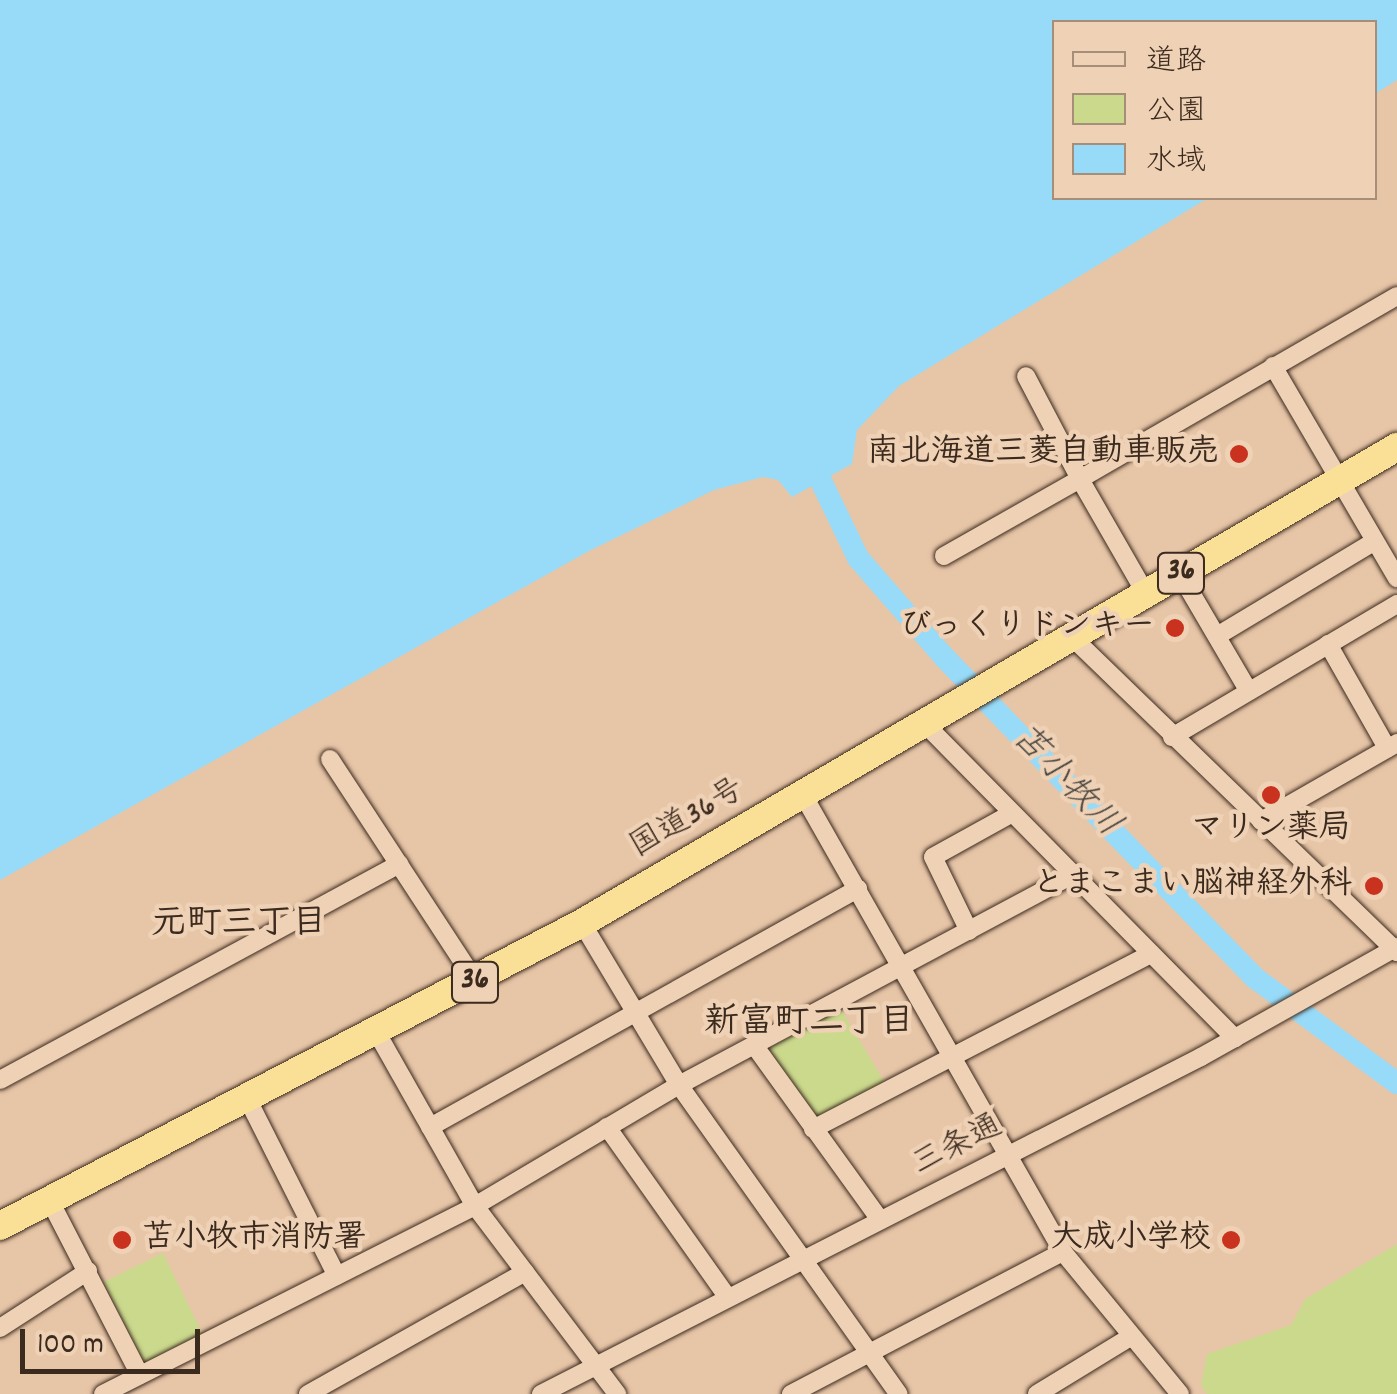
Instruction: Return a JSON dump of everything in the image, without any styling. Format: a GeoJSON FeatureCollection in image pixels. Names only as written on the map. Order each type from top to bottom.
{"type":"FeatureCollection","features":[{"type":"Feature","properties":{"kind":"highway","name":"国道36号"},"geometry":{"type":"LineString","coordinates":[[0,1226],[377,1033],[582,922],[1397,448]]}},
{"type":"Feature","properties":{"kind":"street"},"geometry":{"type":"LineString","coordinates":[[944,556],[1397,296]]}},
{"type":"Feature","properties":{"kind":"street"},"geometry":{"type":"LineString","coordinates":[[1273,366],[1397,578]]}},
{"type":"Feature","properties":{"kind":"street"},"geometry":{"type":"LineString","coordinates":[[1026,376],[1146,594]]}},
{"type":"Feature","properties":{"kind":"street"},"geometry":{"type":"LineString","coordinates":[[1217,636],[1375,541]]}},
{"type":"Feature","properties":{"kind":"street"},"geometry":{"type":"LineString","coordinates":[[1180,574],[1248,690]]}},
{"type":"Feature","properties":{"kind":"street"},"geometry":{"type":"LineString","coordinates":[[1172,736],[1397,604]]}},
{"type":"Feature","properties":{"kind":"street"},"geometry":{"type":"LineString","coordinates":[[1072,637],[1396,950]]}},
{"type":"Feature","properties":{"kind":"street"},"geometry":{"type":"LineString","coordinates":[[1262,821],[1392,745],[1328,644]]}},
{"type":"Feature","properties":{"kind":"street"},"geometry":{"type":"LineString","coordinates":[[931,719],[1011,814],[1235,1038]]}},
{"type":"Feature","properties":{"kind":"street"},"geometry":{"type":"LineString","coordinates":[[330,759],[476,981]]}},
{"type":"Feature","properties":{"kind":"street"},"geometry":{"type":"LineString","coordinates":[[802,794],[1063,1252],[1180,1394]]}},
{"type":"Feature","properties":{"kind":"street"},"geometry":{"type":"LineString","coordinates":[[968,930],[933,857],[1011,814]]}},
{"type":"Feature","properties":{"kind":"street"},"geometry":{"type":"LineString","coordinates":[[0,1080],[399,864]]}},
{"type":"Feature","properties":{"kind":"street"},"geometry":{"type":"LineString","coordinates":[[103,1394],[476,1206],[679,1085],[1071,876]]}},
{"type":"Feature","properties":{"kind":"street"},"geometry":{"type":"LineString","coordinates":[[430,1127],[858,888]]}},
{"type":"Feature","properties":{"kind":"street"},"geometry":{"type":"LineString","coordinates":[[582,922],[679,1085],[899,1394]]}},
{"type":"Feature","properties":{"kind":"street","name":"三条通"},"geometry":{"type":"LineString","coordinates":[[544,1393],[1255,1028],[1396,950]]}},
{"type":"Feature","properties":{"kind":"street"},"geometry":{"type":"LineString","coordinates":[[813,1129],[1151,954]]}},
{"type":"Feature","properties":{"kind":"street"},"geometry":{"type":"LineString","coordinates":[[377,1033],[476,1206],[617,1394]]}},
{"type":"Feature","properties":{"kind":"street"},"geometry":{"type":"LineString","coordinates":[[754,1045],[880,1220]]}},
{"type":"Feature","properties":{"kind":"street"},"geometry":{"type":"LineString","coordinates":[[247,1098],[337,1276]]}},
{"type":"Feature","properties":{"kind":"street"},"geometry":{"type":"LineString","coordinates":[[607,1128],[728,1298]]}},
{"type":"Feature","properties":{"kind":"street"},"geometry":{"type":"LineString","coordinates":[[49,1199],[140,1375]]}},
{"type":"Feature","properties":{"kind":"street"},"geometry":{"type":"LineString","coordinates":[[791,1394],[1063,1252]]}},
{"type":"Feature","properties":{"kind":"street"},"geometry":{"type":"LineString","coordinates":[[0,1328],[88,1271]]}},
{"type":"Feature","properties":{"kind":"street"},"geometry":{"type":"LineString","coordinates":[[308,1394],[524,1272]]}},
{"type":"Feature","properties":{"kind":"street"},"geometry":{"type":"LineString","coordinates":[[1037,1394],[1132,1336]]}},
{"type":"Feature","properties":{"kind":"green space"},"geometry":{"type":"Polygon","coordinates":[[[833,1010],[842,1011],[885,1083],[815,1119],[766,1044],[833,1010]]]}},
{"type":"Feature","properties":{"kind":"green space"},"geometry":{"type":"Polygon","coordinates":[[[1397,1244],[1397,1394],[1207,1394],[1201,1385],[1207,1354],[1291,1325],[1305,1299],[1397,1244]]]}},
{"type":"Feature","properties":{"kind":"green space"},"geometry":{"type":"Polygon","coordinates":[[[163,1253],[204,1337],[144,1366],[104,1282],[163,1253]]]}},
{"type":"Feature","properties":{"kind":"water"},"geometry":{"type":"Polygon","coordinates":[[[0,0],[1397,0],[1397,80],[1377,93],[1377,20],[1052,20],[1052,200],[1205,200],[899,386],[857,430],[852,464],[792,497],[778,480],[763,477],[714,490],[587,552],[0,880],[0,0]]]}},
{"type":"Feature","properties":{"kind":"waterway","name":"苫小牧川"},"geometry":{"type":"LineString","coordinates":[[821,481],[858,558],[945,658],[1255,978],[1397,1083]]}},
{"type":"Feature","properties":{"kind":"place","name":"南北海道三菱自動車販売"},"geometry":{"type":"Point","coordinates":[1239,454]}},
{"type":"Feature","properties":{"kind":"place","name":"びっくりドンキー"},"geometry":{"type":"Point","coordinates":[1175,628]}},
{"type":"Feature","properties":{"kind":"place","name":"マリン薬局"},"geometry":{"type":"Point","coordinates":[1271,795]}},
{"type":"Feature","properties":{"kind":"place","name":"とまこまい脳神経外科"},"geometry":{"type":"Point","coordinates":[1374,886]}},
{"type":"Feature","properties":{"kind":"place","name":"苫小牧市消防署"},"geometry":{"type":"Point","coordinates":[122,1240]}},
{"type":"Feature","properties":{"kind":"place","name":"大成小学校"},"geometry":{"type":"Point","coordinates":[1231,1240]}},
{"type":"Feature","properties":{"kind":"district","name":"元町三丁目"},"geometry":{"type":"Point","coordinates":[239,925]}},
{"type":"Feature","properties":{"kind":"district","name":"新富町二丁目"},"geometry":{"type":"Point","coordinates":[809,1024]}}]}
